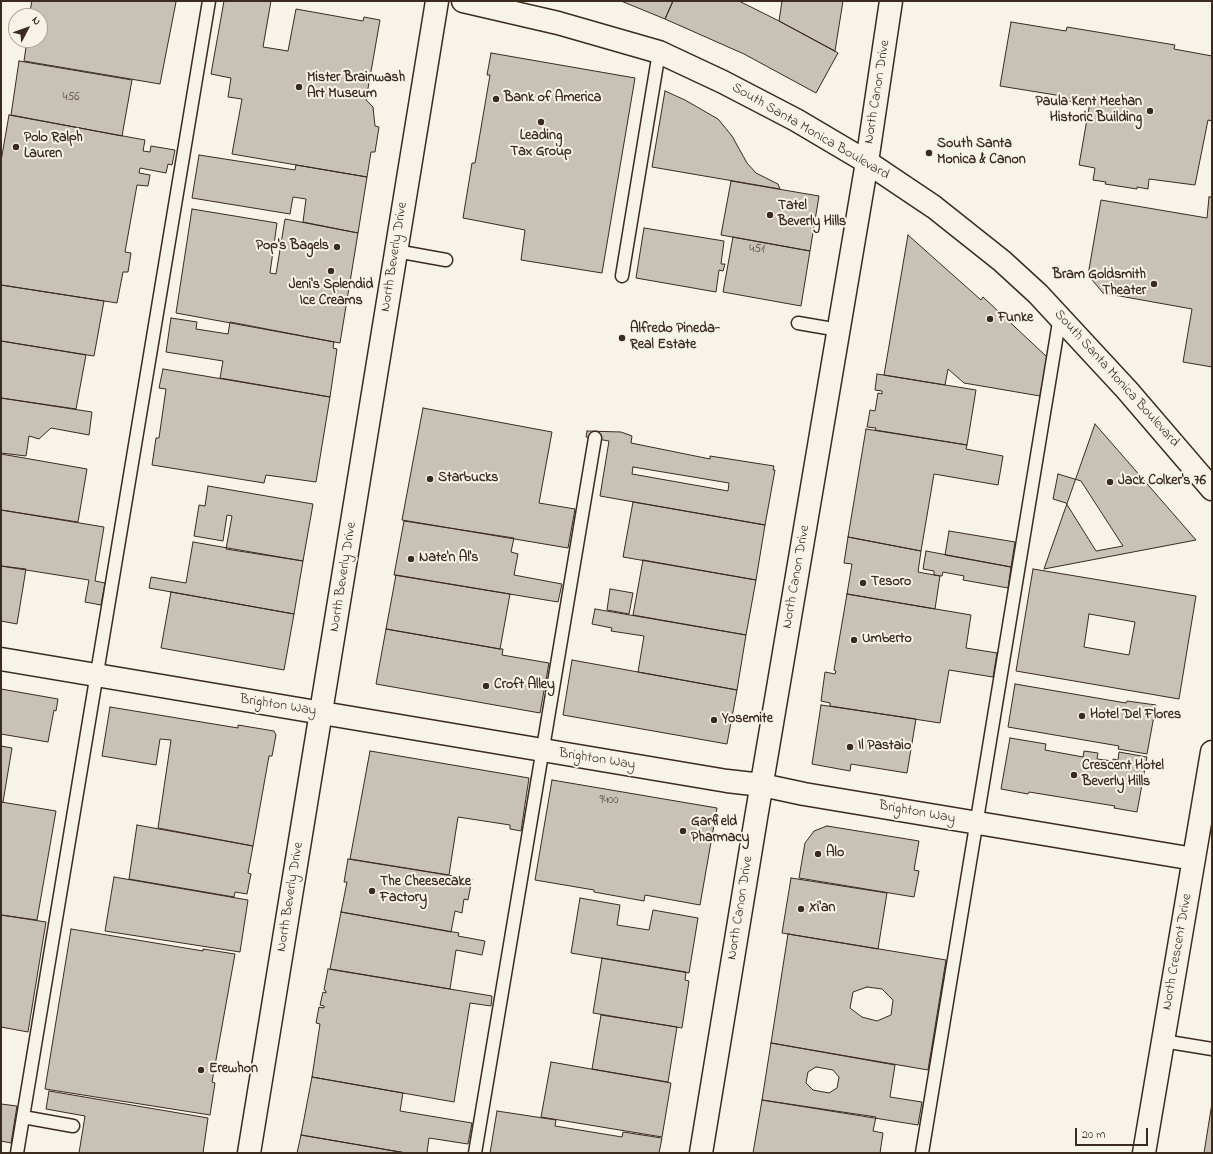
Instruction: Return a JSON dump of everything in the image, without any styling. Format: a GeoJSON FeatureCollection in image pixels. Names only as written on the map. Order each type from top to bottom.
{"type":"FeatureCollection","features":[{"type":"Feature","properties":{"kind":"street","name":"North Beverly Drive"},"geometry":{"type":"LineString","coordinates":[[249,1153],[437,1]]}},
{"type":"Feature","properties":{"kind":"street","name":"South Santa Monica Boulevard"},"geometry":{"type":"LineString","coordinates":[[463,1],[558,23],[659,52],[723,82],[789,117],[867,162],[934,207],[1002,261],[1060,316],[1212,489]]}},
{"type":"Feature","properties":{"kind":"street","name":"North Canon Drive"},"geometry":{"type":"LineString","coordinates":[[701,1153],[867,162],[891,1]]}},
{"type":"Feature","properties":{"kind":"street","name":"Brighton Way"},"geometry":{"type":"LineString","coordinates":[[1,659],[727,781],[762,785],[804,794],[1194,859]]}},
{"type":"Feature","properties":{"kind":"street","name":"North Crescent Drive"},"geometry":{"type":"LineString","coordinates":[[1144,1153],[1212,752]]}},
{"type":"Feature","properties":{"kind":"lane"},"geometry":{"type":"LineString","coordinates":[[17,1153],[209,1]]}},
{"type":"Feature","properties":{"kind":"lane"},"geometry":{"type":"LineString","coordinates":[[622,276],[659,52]]}},
{"type":"Feature","properties":{"kind":"lane"},"geometry":{"type":"LineString","coordinates":[[396,252],[446,260]]}},
{"type":"Feature","properties":{"kind":"lane"},"geometry":{"type":"LineString","coordinates":[[922,1153],[1060,316]]}},
{"type":"Feature","properties":{"kind":"lane"},"geometry":{"type":"LineString","coordinates":[[798,323],[839,330]]}},
{"type":"Feature","properties":{"kind":"lane"},"geometry":{"type":"LineString","coordinates":[[475,1153],[596,432]]}},
{"type":"Feature","properties":{"kind":"lane"},"geometry":{"type":"LineString","coordinates":[[1163,1041],[1212,1049]]}},
{"type":"Feature","properties":{"kind":"lane"},"geometry":{"type":"LineString","coordinates":[[23,1117],[74,1126]]}},
{"type":"Feature","properties":{"kind":"building"},"geometry":{"type":"Polygon","coordinates":[[[32,1],[176,2],[160,84],[24,61],[26,48],[48,48],[48,8],[31,8],[32,1]]]}},
{"type":"Feature","properties":{"kind":"building","name":"Mister Brainwash Art Museum"},"geometry":{"type":"Polygon","coordinates":[[[224,1],[271,1],[263,47],[288,51],[296,9],[363,21],[364,17],[380,20],[366,100],[373,107],[375,126],[379,127],[375,152],[371,152],[367,177],[232,154],[242,99],[228,97],[231,78],[211,74],[224,1]]]}},
{"type":"Feature","properties":{"kind":"building"},"geometry":{"type":"Polygon","coordinates":[[[621,1],[673,1],[665,19],[621,1]]]}},
{"type":"Feature","properties":{"kind":"building"},"geometry":{"type":"Polygon","coordinates":[[[673,1],[739,1],[838,53],[816,93],[744,54],[665,19],[673,1]]]}},
{"type":"Feature","properties":{"kind":"building"},"geometry":{"type":"Polygon","coordinates":[[[782,1],[843,1],[835,51],[779,21],[782,1]]]}},
{"type":"Feature","properties":{"kind":"building","name":"Paula Kent Meehan Historic Building"},"geometry":{"type":"Polygon","coordinates":[[[1011,22],[1066,31],[1067,27],[1175,45],[1174,49],[1212,56],[1212,121],[1208,120],[1195,185],[1149,179],[1148,189],[1137,187],[1137,189],[1105,184],[1106,182],[1093,180],[1095,168],[1079,165],[1090,102],[1080,100],[1080,103],[1062,100],[1062,96],[1000,86],[1011,22]]]}},
{"type":"Feature","properties":{"kind":"building"},"geometry":{"type":"Polygon","coordinates":[[[491,53],[635,78],[602,273],[521,260],[525,230],[463,218],[472,163],[475,163],[490,75],[487,75],[491,53]]]}},
{"type":"Feature","properties":{"kind":"building"},"geometry":{"type":"Polygon","coordinates":[[[19,61],[132,80],[122,136],[11,115],[19,61]]]}},
{"type":"Feature","properties":{"kind":"building"},"geometry":{"type":"Polygon","coordinates":[[[665,91],[685,100],[718,119],[732,136],[747,163],[756,173],[778,184],[780,189],[652,167],[665,91]]]}},
{"type":"Feature","properties":{"kind":"building"},"geometry":{"type":"Polygon","coordinates":[[[9,115],[145,140],[143,151],[150,152],[151,146],[175,150],[172,165],[168,164],[166,173],[140,168],[139,173],[150,175],[148,186],[137,185],[125,252],[131,253],[128,272],[123,272],[117,303],[1,285],[1,161],[9,115]]]}},
{"type":"Feature","properties":{"kind":"building"},"geometry":{"type":"Polygon","coordinates":[[[199,155],[295,170],[296,165],[367,177],[358,233],[303,222],[306,199],[293,197],[290,214],[192,198],[199,155]]]}},
{"type":"Feature","properties":{"kind":"building","name":"Tatel Beverly Hills"},"geometry":{"type":"Polygon","coordinates":[[[731,181],[819,196],[810,251],[721,235],[731,181]]]}},
{"type":"Feature","properties":{"kind":"building","name":"Bram Goldsmith Theater"},"geometry":{"type":"Polygon","coordinates":[[[1209,197],[1212,197],[1212,367],[1183,362],[1192,309],[1103,293],[1088,275],[1101,200],[1207,218],[1209,197]]]}},
{"type":"Feature","properties":{"kind":"building"},"geometry":{"type":"Polygon","coordinates":[[[192,209],[277,223],[270,273],[276,274],[285,219],[358,233],[340,343],[176,313],[192,209]]]}},
{"type":"Feature","properties":{"kind":"building"},"geometry":{"type":"Polygon","coordinates":[[[644,228],[724,241],[721,264],[725,264],[723,271],[719,270],[716,292],[636,278],[644,228]]]}},
{"type":"Feature","properties":{"kind":"building"},"geometry":{"type":"Polygon","coordinates":[[[908,235],[981,300],[983,297],[1047,357],[1040,396],[964,383],[948,369],[945,385],[884,375],[908,235]]]}},
{"type":"Feature","properties":{"kind":"building"},"geometry":{"type":"Polygon","coordinates":[[[733,237],[810,251],[801,306],[723,292],[733,237]]]}},
{"type":"Feature","properties":{"kind":"building"},"geometry":{"type":"Polygon","coordinates":[[[1,285],[104,301],[94,356],[1,341],[1,285]]]}},
{"type":"Feature","properties":{"kind":"building"},"geometry":{"type":"Polygon","coordinates":[[[171,318],[197,322],[196,329],[228,334],[230,322],[334,342],[333,348],[337,349],[330,397],[220,378],[223,361],[166,352],[171,318]]]}},
{"type":"Feature","properties":{"kind":"building"},"geometry":{"type":"Polygon","coordinates":[[[1,341],[86,355],[76,409],[1,398],[1,341]]]}},
{"type":"Feature","properties":{"kind":"building"},"geometry":{"type":"Polygon","coordinates":[[[163,369],[330,397],[316,482],[266,475],[264,483],[152,465],[156,438],[159,438],[166,389],[159,388],[163,369]]]}},
{"type":"Feature","properties":{"kind":"building"},"geometry":{"type":"Polygon","coordinates":[[[877,374],[976,390],[967,445],[875,430],[876,428],[867,427],[870,410],[875,411],[878,393],[882,394],[882,391],[875,390],[877,374]]]}},
{"type":"Feature","properties":{"kind":"building"},"geometry":{"type":"Polygon","coordinates":[[[1,398],[92,412],[89,435],[51,428],[39,439],[29,436],[26,456],[1,453],[1,398]]]}},
{"type":"Feature","properties":{"kind":"building"},"geometry":{"type":"Polygon","coordinates":[[[423,408],[552,432],[539,503],[575,509],[568,548],[402,520],[423,408]]]}},
{"type":"Feature","properties":{"kind":"building","name":"Jack Colker's 76"},"geometry":{"type":"Polygon","coordinates":[[[1095,424],[1196,540],[1044,569],[1095,424]]]}},
{"type":"Feature","properties":{"kind":"building"},"geometry":{"type":"Polygon","coordinates":[[[866,429],[967,445],[966,449],[1003,456],[998,485],[934,474],[921,551],[848,537],[866,429]]]}},
{"type":"Feature","properties":{"kind":"building"},"geometry":{"type":"Polygon","coordinates":[[[587,431],[621,432],[632,436],[631,443],[710,459],[710,456],[774,466],[773,470],[775,470],[765,525],[600,496],[609,441],[586,437],[587,431]],[[633,467],[632,474],[728,491],[729,483],[633,467]]]}},
{"type":"Feature","properties":{"kind":"building"},"geometry":{"type":"Polygon","coordinates":[[[1,454],[87,469],[78,522],[1,510],[1,454]]]}},
{"type":"Feature","properties":{"kind":"building"},"geometry":{"type":"Polygon","coordinates":[[[1058,474],[1081,481],[1123,546],[1096,551],[1066,503],[1053,499],[1058,474]]]}},
{"type":"Feature","properties":{"kind":"building"},"geometry":{"type":"Polygon","coordinates":[[[208,486],[313,504],[303,561],[226,549],[232,516],[227,515],[223,541],[194,536],[199,505],[205,506],[208,486]]]}},
{"type":"Feature","properties":{"kind":"building"},"geometry":{"type":"Polygon","coordinates":[[[633,502],[765,525],[756,580],[623,557],[633,502]]]}},
{"type":"Feature","properties":{"kind":"building"},"geometry":{"type":"Polygon","coordinates":[[[1,510],[104,527],[95,581],[105,583],[101,605],[85,602],[89,580],[1,566],[1,510]]]}},
{"type":"Feature","properties":{"kind":"building"},"geometry":{"type":"Polygon","coordinates":[[[404,521],[514,538],[511,552],[518,554],[514,575],[562,584],[558,602],[394,575],[404,521]]]}},
{"type":"Feature","properties":{"kind":"building"},"geometry":{"type":"Polygon","coordinates":[[[949,531],[1015,542],[1011,567],[945,555],[949,531]]]}},
{"type":"Feature","properties":{"kind":"building"},"geometry":{"type":"Polygon","coordinates":[[[848,537],[921,551],[918,572],[940,576],[935,609],[847,594],[852,564],[844,563],[848,537]]]}},
{"type":"Feature","properties":{"kind":"building"},"geometry":{"type":"Polygon","coordinates":[[[193,542],[303,561],[294,614],[149,588],[151,577],[186,583],[193,542]]]}},
{"type":"Feature","properties":{"kind":"building"},"geometry":{"type":"Polygon","coordinates":[[[926,551],[1011,567],[1008,588],[963,580],[964,576],[943,572],[942,576],[934,575],[934,571],[923,569],[926,551]]]}},
{"type":"Feature","properties":{"kind":"building"},"geometry":{"type":"Polygon","coordinates":[[[643,560],[756,580],[746,635],[633,615],[643,560]]]}},
{"type":"Feature","properties":{"kind":"building"},"geometry":{"type":"Polygon","coordinates":[[[1,566],[26,569],[17,624],[1,621],[1,566]]]}},
{"type":"Feature","properties":{"kind":"building"},"geometry":{"type":"Polygon","coordinates":[[[1033,569],[1196,596],[1179,699],[1016,671],[1033,569]],[[1089,614],[1084,647],[1129,655],[1135,622],[1089,614]]]}},
{"type":"Feature","properties":{"kind":"building"},"geometry":{"type":"Polygon","coordinates":[[[396,575],[510,594],[500,649],[386,629],[396,575]]]}},
{"type":"Feature","properties":{"kind":"building"},"geometry":{"type":"Polygon","coordinates":[[[610,589],[633,593],[629,614],[607,610],[610,589]]]}},
{"type":"Feature","properties":{"kind":"building"},"geometry":{"type":"Polygon","coordinates":[[[171,592],[294,614],[284,670],[161,648],[171,592]]]}},
{"type":"Feature","properties":{"kind":"building"},"geometry":{"type":"Polygon","coordinates":[[[847,594],[971,615],[966,648],[997,653],[993,677],[949,670],[940,723],[830,706],[830,703],[821,701],[825,672],[835,674],[836,671],[834,670],[847,594]]]}},
{"type":"Feature","properties":{"kind":"building"},"geometry":{"type":"Polygon","coordinates":[[[595,609],[746,635],[737,690],[638,672],[644,636],[611,631],[612,628],[592,624],[595,609]]]}},
{"type":"Feature","properties":{"kind":"building"},"geometry":{"type":"Polygon","coordinates":[[[386,629],[503,649],[502,655],[549,663],[540,713],[376,684],[386,629]]]}},
{"type":"Feature","properties":{"kind":"building"},"geometry":{"type":"Polygon","coordinates":[[[572,660],[737,690],[727,744],[563,715],[572,660]]]}},
{"type":"Feature","properties":{"kind":"building","name":"Hotel Del Flores"},"geometry":{"type":"Polygon","coordinates":[[[1015,684],[1126,703],[1127,701],[1156,705],[1147,754],[1118,749],[1119,746],[1008,727],[1015,684]]]}},
{"type":"Feature","properties":{"kind":"building"},"geometry":{"type":"Polygon","coordinates":[[[1,689],[58,699],[56,711],[54,710],[48,742],[1,734],[1,689]]]}},
{"type":"Feature","properties":{"kind":"building"},"geometry":{"type":"Polygon","coordinates":[[[821,705],[916,719],[907,773],[851,764],[850,771],[812,764],[821,705]]]}},
{"type":"Feature","properties":{"kind":"building"},"geometry":{"type":"Polygon","coordinates":[[[110,707],[238,728],[238,725],[274,731],[276,735],[272,756],[269,756],[253,846],[158,828],[171,740],[160,739],[156,765],[102,756],[110,707]]]}},
{"type":"Feature","properties":{"kind":"building","name":"Crescent Hotel Beverly Hills"},"geometry":{"type":"Polygon","coordinates":[[[1010,738],[1046,744],[1045,750],[1083,757],[1084,751],[1098,753],[1097,759],[1113,761],[1113,759],[1118,760],[1119,752],[1147,757],[1137,812],[1114,808],[1115,806],[1001,789],[1010,738]]]}},
{"type":"Feature","properties":{"kind":"building"},"geometry":{"type":"Polygon","coordinates":[[[1,746],[12,748],[3,802],[1,802],[1,746]]]}},
{"type":"Feature","properties":{"kind":"building"},"geometry":{"type":"Polygon","coordinates":[[[370,751],[529,778],[521,831],[510,829],[510,825],[458,817],[449,875],[350,859],[370,751]]]}},
{"type":"Feature","properties":{"kind":"building"},"geometry":{"type":"Polygon","coordinates":[[[552,780],[717,808],[700,905],[645,895],[644,901],[594,892],[594,890],[535,880],[552,780]]]}},
{"type":"Feature","properties":{"kind":"building"},"geometry":{"type":"Polygon","coordinates":[[[1,802],[56,811],[37,920],[1,915],[1,802]]]}},
{"type":"Feature","properties":{"kind":"building"},"geometry":{"type":"Polygon","coordinates":[[[137,825],[253,846],[248,873],[251,874],[247,894],[235,892],[234,897],[129,879],[137,825]]]}},
{"type":"Feature","properties":{"kind":"building"},"geometry":{"type":"Polygon","coordinates":[[[827,826],[919,841],[914,870],[919,871],[914,897],[799,878],[805,843],[814,831],[827,826]]]}},
{"type":"Feature","properties":{"kind":"building"},"geometry":{"type":"Polygon","coordinates":[[[348,859],[472,879],[468,900],[464,899],[462,913],[455,911],[451,932],[341,912],[347,882],[344,882],[348,859]]]}},
{"type":"Feature","properties":{"kind":"building"},"geometry":{"type":"Polygon","coordinates":[[[114,877],[248,900],[240,952],[105,931],[114,877]]]}},
{"type":"Feature","properties":{"kind":"building"},"geometry":{"type":"Polygon","coordinates":[[[791,878],[887,893],[878,949],[782,933],[791,878]]]}},
{"type":"Feature","properties":{"kind":"building"},"geometry":{"type":"Polygon","coordinates":[[[580,898],[620,905],[617,925],[649,930],[653,910],[698,918],[689,973],[571,953],[580,898]]]}},
{"type":"Feature","properties":{"kind":"building"},"geometry":{"type":"Polygon","coordinates":[[[341,912],[459,933],[458,936],[485,941],[482,955],[456,950],[450,989],[330,969],[341,912]]]}},
{"type":"Feature","properties":{"kind":"building"},"geometry":{"type":"Polygon","coordinates":[[[1,915],[46,922],[28,1032],[1,1027],[1,915]]]}},
{"type":"Feature","properties":{"kind":"building"},"geometry":{"type":"Polygon","coordinates":[[[71,929],[203,951],[203,949],[235,954],[212,1082],[215,1083],[210,1115],[45,1089],[71,929]]]}},
{"type":"Feature","properties":{"kind":"building"},"geometry":{"type":"Polygon","coordinates":[[[788,934],[946,960],[928,1070],[771,1043],[788,934]],[[867,987],[853,992],[850,1008],[862,1017],[877,1021],[891,1015],[893,1000],[882,989],[867,987]]]}},
{"type":"Feature","properties":{"kind":"building"},"geometry":{"type":"Polygon","coordinates":[[[602,958],[686,972],[685,980],[689,981],[682,1028],[593,1013],[602,958]]]}},
{"type":"Feature","properties":{"kind":"building"},"geometry":{"type":"Polygon","coordinates":[[[328,969],[492,996],[491,1006],[470,1003],[454,1102],[312,1077],[320,1024],[316,1023],[319,1007],[324,1008],[324,1006],[320,1005],[323,992],[326,993],[324,990],[328,969]]]}},
{"type":"Feature","properties":{"kind":"building"},"geometry":{"type":"Polygon","coordinates":[[[601,1015],[677,1027],[668,1082],[592,1069],[601,1015]]]}},
{"type":"Feature","properties":{"kind":"building"},"geometry":{"type":"Polygon","coordinates":[[[771,1043],[895,1065],[890,1097],[922,1102],[918,1125],[762,1100],[771,1043]],[[816,1067],[808,1072],[806,1083],[813,1090],[829,1093],[837,1088],[839,1077],[833,1070],[816,1067]]]}},
{"type":"Feature","properties":{"kind":"building"},"geometry":{"type":"Polygon","coordinates":[[[551,1062],[671,1083],[662,1137],[541,1117],[551,1062]]]}},
{"type":"Feature","properties":{"kind":"building"},"geometry":{"type":"Polygon","coordinates":[[[312,1077],[403,1093],[400,1111],[472,1123],[468,1144],[429,1138],[427,1153],[406,1153],[301,1135],[312,1077]]]}},
{"type":"Feature","properties":{"kind":"building"},"geometry":{"type":"Polygon","coordinates":[[[49,1091],[208,1118],[203,1153],[79,1153],[85,1116],[46,1109],[49,1091]]]}},
{"type":"Feature","properties":{"kind":"building"},"geometry":{"type":"Polygon","coordinates":[[[762,1100],[876,1117],[873,1131],[883,1133],[880,1153],[753,1153],[762,1100]]]}},
{"type":"Feature","properties":{"kind":"building"},"geometry":{"type":"Polygon","coordinates":[[[1212,1103],[1212,1153],[1204,1153],[1212,1103]]]}},
{"type":"Feature","properties":{"kind":"building"},"geometry":{"type":"Polygon","coordinates":[[[1,1104],[17,1106],[11,1143],[1,1141],[1,1104]]]}},
{"type":"Feature","properties":{"kind":"building"},"geometry":{"type":"Polygon","coordinates":[[[497,1111],[556,1120],[555,1126],[622,1137],[623,1132],[662,1138],[659,1153],[490,1153],[497,1111]]]}},
{"type":"Feature","properties":{"kind":"building"},"geometry":{"type":"Polygon","coordinates":[[[301,1135],[406,1153],[297,1153],[301,1135]]]}},
{"type":"Feature","properties":{"kind":"place","name":"Mister Brainwash Art Museum"},"geometry":{"type":"Point","coordinates":[299,87]}},
{"type":"Feature","properties":{"kind":"place","name":"Bank of America"},"geometry":{"type":"Point","coordinates":[496,99]}},
{"type":"Feature","properties":{"kind":"place","name":"Paula Kent Meehan Historic Building"},"geometry":{"type":"Point","coordinates":[1150,111]}},
{"type":"Feature","properties":{"kind":"place","name":"Leading Tax Group"},"geometry":{"type":"Point","coordinates":[541,122]}},
{"type":"Feature","properties":{"kind":"place","name":"Polo Ralph Lauren"},"geometry":{"type":"Point","coordinates":[16,147]}},
{"type":"Feature","properties":{"kind":"place","name":"South Santa Monica & Canon"},"geometry":{"type":"Point","coordinates":[929,153]}},
{"type":"Feature","properties":{"kind":"place","name":"Tatel Beverly Hills"},"geometry":{"type":"Point","coordinates":[770,215]}},
{"type":"Feature","properties":{"kind":"place","name":"Pop's Bagels"},"geometry":{"type":"Point","coordinates":[337,247]}},
{"type":"Feature","properties":{"kind":"place","name":"Jeni's Splendid Ice Creams"},"geometry":{"type":"Point","coordinates":[331,271]}},
{"type":"Feature","properties":{"kind":"place","name":"Bram Goldsmith Theater"},"geometry":{"type":"Point","coordinates":[1154,284]}},
{"type":"Feature","properties":{"kind":"place","name":"Funke"},"geometry":{"type":"Point","coordinates":[990,319]}},
{"type":"Feature","properties":{"kind":"place","name":"Alfredo Pineda- Real Estate"},"geometry":{"type":"Point","coordinates":[622,338]}},
{"type":"Feature","properties":{"kind":"place","name":"Starbucks"},"geometry":{"type":"Point","coordinates":[430,479]}},
{"type":"Feature","properties":{"kind":"place","name":"Jack Colker's 76"},"geometry":{"type":"Point","coordinates":[1110,482]}},
{"type":"Feature","properties":{"kind":"place","name":"Nate'n Al's"},"geometry":{"type":"Point","coordinates":[411,559]}},
{"type":"Feature","properties":{"kind":"place","name":"Tesoro"},"geometry":{"type":"Point","coordinates":[863,583]}},
{"type":"Feature","properties":{"kind":"place","name":"Umberto"},"geometry":{"type":"Point","coordinates":[854,640]}},
{"type":"Feature","properties":{"kind":"place","name":"Croft Alley"},"geometry":{"type":"Point","coordinates":[486,686]}},
{"type":"Feature","properties":{"kind":"place","name":"Hotel Del Flores"},"geometry":{"type":"Point","coordinates":[1082,716]}},
{"type":"Feature","properties":{"kind":"place","name":"Yosemite"},"geometry":{"type":"Point","coordinates":[714,720]}},
{"type":"Feature","properties":{"kind":"place","name":"Il Pastaio"},"geometry":{"type":"Point","coordinates":[850,747]}},
{"type":"Feature","properties":{"kind":"place","name":"Crescent Hotel Beverly Hills"},"geometry":{"type":"Point","coordinates":[1074,775]}},
{"type":"Feature","properties":{"kind":"place","name":"Garfield Pharmacy"},"geometry":{"type":"Point","coordinates":[683,831]}},
{"type":"Feature","properties":{"kind":"place","name":"Alo"},"geometry":{"type":"Point","coordinates":[818,854]}},
{"type":"Feature","properties":{"kind":"place","name":"The Cheesecake Factory"},"geometry":{"type":"Point","coordinates":[372,891]}},
{"type":"Feature","properties":{"kind":"place","name":"Xi'an"},"geometry":{"type":"Point","coordinates":[801,909]}},
{"type":"Feature","properties":{"kind":"place","name":"Erewhon"},"geometry":{"type":"Point","coordinates":[201,1070]}}]}
